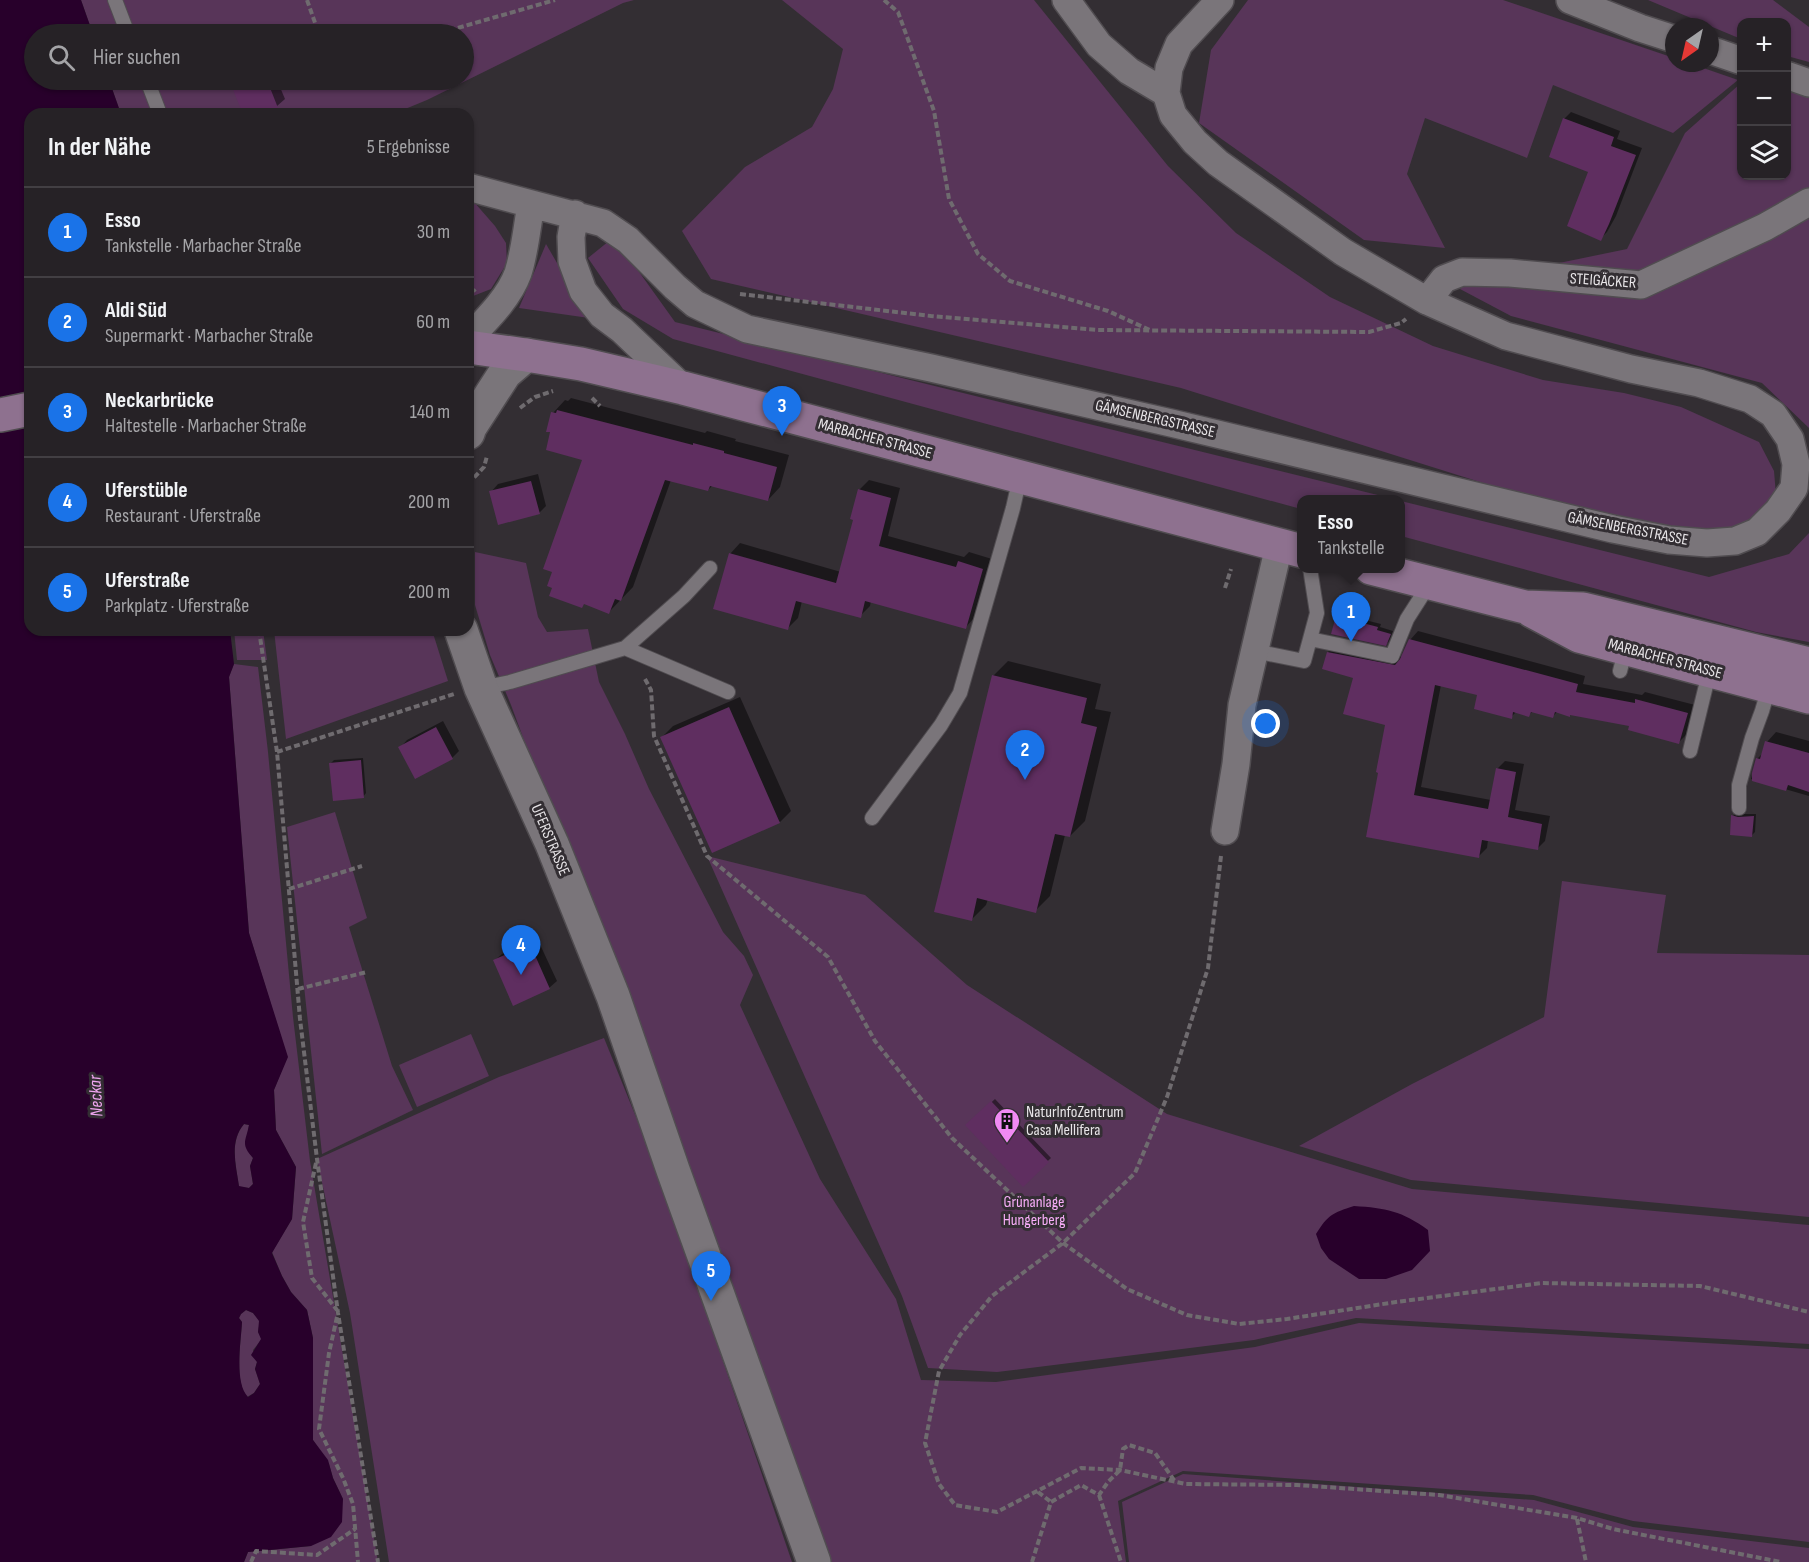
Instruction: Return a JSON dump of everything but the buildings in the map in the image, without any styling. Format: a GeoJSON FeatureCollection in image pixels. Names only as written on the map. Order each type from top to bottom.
{"type":"FeatureCollection","features":[{"type":"Feature","properties":{"kind":"main road","name":"MARBACHER STRASSE"},"geometry":{"type":"LineString","coordinates":[[474,348],[616,372],[683,388],[1290,548]]}},
{"type":"Feature","properties":{"kind":"main road"},"geometry":{"type":"LineString","coordinates":[[0,415],[24,410]]}},
{"type":"Feature","properties":{"kind":"main road","name":"MARBACHER STRASSE"},"geometry":{"type":"LineString","coordinates":[[1391,573],[1526,608],[1583,609],[1626,647],[1809,664]]}},
{"type":"Feature","properties":{"kind":"main road","name":"MARBACHER STRASSE"},"geometry":{"type":"LineString","coordinates":[[1713,656],[1769,687],[1809,697]]}},
{"type":"Feature","properties":{"kind":"street"},"geometry":{"type":"LineString","coordinates":[[1066,0],[1099,45],[1129,71],[1166,93],[1169,68],[1179,44],[1220,0]]}},
{"type":"Feature","properties":{"kind":"street"},"geometry":{"type":"LineString","coordinates":[[1570,0],[1665,36]]}},
{"type":"Feature","properties":{"kind":"street"},"geometry":{"type":"LineString","coordinates":[[1719,53],[1737,59]]}},
{"type":"Feature","properties":{"kind":"street"},"geometry":{"type":"LineString","coordinates":[[1791,77],[1809,82]]}},
{"type":"Feature","properties":{"kind":"street","name":"GÄMSENBERGSTRASSE"},"geometry":{"type":"LineString","coordinates":[[474,189],[603,223],[622,234],[695,304],[747,328],[1137,415],[1613,529],[1669,540],[1707,543],[1735,541],[1757,532],[1778,511],[1794,488],[1796,464],[1790,439],[1773,414],[1750,399],[1699,383],[1631,369],[1506,336],[1428,301],[1343,252],[1218,163],[1195,142],[1173,115],[1166,93]]}},
{"type":"Feature","properties":{"kind":"street","name":"STEIGÄCKER"},"geometry":{"type":"LineString","coordinates":[[1428,301],[1444,279],[1462,272],[1510,273],[1641,285],[1765,227],[1809,202]]}},
{"type":"Feature","properties":{"kind":"street"},"geometry":{"type":"LineString","coordinates":[[474,333],[492,314],[517,275],[531,204]]}},
{"type":"Feature","properties":{"kind":"street"},"geometry":{"type":"LineString","coordinates":[[575,214],[571,237],[572,261],[583,291],[602,315],[622,330],[683,388]]}},
{"type":"Feature","properties":{"kind":"street"},"geometry":{"type":"LineString","coordinates":[[474,431],[505,373],[526,355]]}},
{"type":"Feature","properties":{"kind":"street","name":"MARBACHER STRASSE"},"geometry":{"type":"LineString","coordinates":[[1225,831],[1236,764],[1242,705],[1254,651],[1290,548]]}},
{"type":"Feature","properties":{"kind":"street","name":"UFERSTRASSE"},"geometry":{"type":"LineString","coordinates":[[463,636],[481,688],[552,844],[613,996],[814,1562]]}},
{"type":"Feature","properties":{"kind":"lane"},"geometry":{"type":"LineString","coordinates":[[115,0],[124,24]]}},
{"type":"Feature","properties":{"kind":"lane"},"geometry":{"type":"LineString","coordinates":[[151,90],[158,108]]}},
{"type":"Feature","properties":{"kind":"lane"},"geometry":{"type":"LineString","coordinates":[[872,818],[941,725],[960,693],[1020,477]]}},
{"type":"Feature","properties":{"kind":"lane"},"geometry":{"type":"LineString","coordinates":[[481,688],[510,682],[625,648],[684,597],[710,568]]}},
{"type":"Feature","properties":{"kind":"lane"},"geometry":{"type":"LineString","coordinates":[[1254,651],[1304,661],[1317,613],[1311,573]]}},
{"type":"Feature","properties":{"kind":"lane"},"geometry":{"type":"LineString","coordinates":[[1310,639],[1392,656],[1407,619],[1430,583]]}},
{"type":"Feature","properties":{"kind":"lane"},"geometry":{"type":"LineString","coordinates":[[625,648],[728,692]]}},
{"type":"Feature","properties":{"kind":"lane"},"geometry":{"type":"LineString","coordinates":[[1690,751],[1713,656]]}},
{"type":"Feature","properties":{"kind":"lane"},"geometry":{"type":"LineString","coordinates":[[1739,808],[1739,785],[1769,687]]}},
{"type":"Feature","properties":{"kind":"path"},"geometry":{"type":"LineString","coordinates":[[307,0],[315,24]]}},
{"type":"Feature","properties":{"kind":"path"},"geometry":{"type":"LineString","coordinates":[[471,24],[555,0]]}},
{"type":"Feature","properties":{"kind":"path"},"geometry":{"type":"LineString","coordinates":[[884,0],[898,12],[934,111],[949,199],[978,254],[1010,281],[1108,311],[1154,332]]}},
{"type":"Feature","properties":{"kind":"path"},"geometry":{"type":"LineString","coordinates":[[474,291],[477,296]]}},
{"type":"Feature","properties":{"kind":"path"},"geometry":{"type":"LineString","coordinates":[[733,293],[942,317],[1098,330],[1154,332],[1369,332],[1401,322],[1428,301]]}},
{"type":"Feature","properties":{"kind":"path"},"geometry":{"type":"LineString","coordinates":[[517,410],[535,396],[561,388]]}},
{"type":"Feature","properties":{"kind":"path"},"geometry":{"type":"LineString","coordinates":[[474,431],[484,467],[474,478]]}},
{"type":"Feature","properties":{"kind":"path"},"geometry":{"type":"LineString","coordinates":[[1225,588],[1231,569]]}},
{"type":"Feature","properties":{"kind":"path"},"geometry":{"type":"LineString","coordinates":[[260,636],[277,752],[298,989],[317,1159],[338,1313],[378,1562]]}},
{"type":"Feature","properties":{"kind":"path"},"geometry":{"type":"LineString","coordinates":[[625,648],[651,690],[654,736],[707,856],[828,957],[875,1041],[952,1138],[1063,1243],[1127,1289],[1187,1315],[1239,1324],[1542,1283],[1700,1286],[1809,1312]]}},
{"type":"Feature","properties":{"kind":"path"},"geometry":{"type":"LineString","coordinates":[[277,752],[447,696],[481,688]]}},
{"type":"Feature","properties":{"kind":"path"},"geometry":{"type":"LineString","coordinates":[[1225,831],[1208,968],[1167,1097],[1135,1173],[1063,1243],[992,1296],[960,1335],[939,1371],[925,1443],[939,1484],[955,1505],[997,1512],[1081,1468],[1120,1470],[1176,1483],[1297,1485],[1439,1495],[1577,1518],[1613,1530],[1781,1562]]}},
{"type":"Feature","properties":{"kind":"path"},"geometry":{"type":"LineString","coordinates":[[289,889],[362,866]]}},
{"type":"Feature","properties":{"kind":"path"},"geometry":{"type":"LineString","coordinates":[[298,989],[367,972]]}},
{"type":"Feature","properties":{"kind":"path"},"geometry":{"type":"LineString","coordinates":[[317,1159],[303,1222],[312,1278],[338,1313],[329,1353],[319,1429],[344,1478],[353,1504],[358,1562]]}},
{"type":"Feature","properties":{"kind":"path"},"geometry":{"type":"LineString","coordinates":[[1099,1495],[1120,1470],[1123,1449],[1129,1445],[1155,1452],[1176,1483]]}},
{"type":"Feature","properties":{"kind":"path"},"geometry":{"type":"LineString","coordinates":[[1032,1562],[1051,1502],[1081,1485],[1099,1495],[1121,1562]]}},
{"type":"Feature","properties":{"kind":"path"},"geometry":{"type":"LineString","coordinates":[[1038,1492],[1051,1502]]}},
{"type":"Feature","properties":{"kind":"path"},"geometry":{"type":"LineString","coordinates":[[1577,1518],[1586,1562]]}},
{"type":"Feature","properties":{"kind":"path"},"geometry":{"type":"LineString","coordinates":[[251,1562],[256,1551],[317,1555],[356,1529]]}},
{"type":"Feature","properties":{"kind":"green space"},"geometry":{"type":"Polygon","coordinates":[[[81,0],[634,0],[623,3],[474,77],[474,24],[89,24],[81,0]]]}},
{"type":"Feature","properties":{"kind":"green space"},"geometry":{"type":"Polygon","coordinates":[[[782,0],[1034,0],[1168,166],[1236,233],[1330,297],[1433,346],[1543,380],[1624,393],[1681,407],[1759,442],[1774,471],[1777,507],[1731,540],[1639,532],[1181,388],[711,279],[682,231],[745,167],[812,127],[833,89],[843,49],[782,0]]]}},
{"type":"Feature","properties":{"kind":"green space"},"geometry":{"type":"Polygon","coordinates":[[[1248,0],[1503,0],[1665,55],[1665,72],[1715,72],[1737,81],[1673,133],[1553,85],[1527,158],[1425,118],[1407,174],[1445,248],[1364,240],[1199,123],[1211,50],[1248,0]]]}},
{"type":"Feature","properties":{"kind":"green space"},"geometry":{"type":"Polygon","coordinates":[[[1648,0],[1773,0],[1809,27],[1809,62],[1791,57],[1791,18],[1737,18],[1737,37],[1719,30],[1719,18],[1691,18],[1648,0]]]}},
{"type":"Feature","properties":{"kind":"green space"},"geometry":{"type":"Polygon","coordinates":[[[1737,87],[1737,180],[1791,180],[1791,89],[1809,92],[1809,428],[1762,383],[1511,316],[1460,289],[1471,281],[1627,249],[1685,133],[1737,87]]]}},
{"type":"Feature","properties":{"kind":"green space"},"geometry":{"type":"Polygon","coordinates":[[[113,90],[447,90],[408,108],[119,108],[113,90]]]}},
{"type":"Feature","properties":{"kind":"green space"},"geometry":{"type":"Polygon","coordinates":[[[474,202],[506,243],[507,263],[491,289],[474,296],[474,202]]]}},
{"type":"Feature","properties":{"kind":"green space"},"geometry":{"type":"Polygon","coordinates":[[[609,241],[637,269],[675,322],[1378,495],[1297,495],[1297,508],[673,339],[623,309],[588,258],[609,241]]]}},
{"type":"Feature","properties":{"kind":"green space"},"geometry":{"type":"Polygon","coordinates":[[[546,244],[589,318],[519,308],[546,244]]]}},
{"type":"Feature","properties":{"kind":"green space"},"geometry":{"type":"Polygon","coordinates":[[[1405,502],[1709,577],[1789,554],[1809,533],[1809,642],[1756,632],[1405,537],[1405,502]]]}},
{"type":"Feature","properties":{"kind":"green space"},"geometry":{"type":"Polygon","coordinates":[[[475,552],[526,563],[538,617],[547,632],[588,629],[599,682],[649,789],[723,932],[744,956],[753,975],[740,1005],[820,1179],[896,1299],[921,1380],[996,1382],[1255,1347],[1359,1323],[1809,1349],[1809,1542],[1633,1521],[1533,1495],[1183,1471],[1118,1501],[1126,1562],[829,1562],[511,705],[490,655],[475,605],[475,552]]]}},
{"type":"Feature","properties":{"kind":"green space"},"geometry":{"type":"Polygon","coordinates":[[[235,636],[264,636],[267,660],[237,660],[235,636]]]}},
{"type":"Feature","properties":{"kind":"green space"},"geometry":{"type":"Polygon","coordinates":[[[275,636],[434,636],[448,681],[286,739],[275,636]]]}},
{"type":"Feature","properties":{"kind":"green space"},"geometry":{"type":"Polygon","coordinates":[[[234,664],[258,667],[293,1017],[310,1161],[378,1562],[244,1562],[248,1552],[311,1546],[343,1499],[329,1464],[313,1440],[313,1338],[307,1310],[291,1292],[272,1252],[292,1219],[296,1167],[276,1130],[274,1090],[287,1057],[249,933],[229,677],[234,664]]]}},
{"type":"Feature","properties":{"kind":"green space"},"geometry":{"type":"Polygon","coordinates":[[[335,812],[367,918],[349,927],[392,1066],[413,1110],[322,1154],[287,827],[335,812]]]}},
{"type":"Feature","properties":{"kind":"green space","name":"Grünanlage Hungerberg"},"geometry":{"type":"Polygon","coordinates":[[[707,856],[865,895],[967,985],[1167,1114],[1412,1189],[1809,1225],[1809,1344],[1356,1318],[1254,1340],[997,1372],[928,1368],[902,1296],[707,856]]]}},
{"type":"Feature","properties":{"kind":"green space"},"geometry":{"type":"Polygon","coordinates":[[[1562,881],[1666,895],[1657,953],[1809,955],[1809,1217],[1411,1180],[1299,1146],[1412,1084],[1544,1017],[1562,881]]]}},
{"type":"Feature","properties":{"kind":"green space"},"geometry":{"type":"Polygon","coordinates":[[[471,1034],[489,1076],[417,1107],[399,1065],[471,1034]]]}},
{"type":"Feature","properties":{"kind":"green space"},"geometry":{"type":"Polygon","coordinates":[[[604,1038],[657,1169],[792,1562],[389,1562],[350,1313],[317,1159],[499,1077],[604,1038]]]}},
{"type":"Feature","properties":{"kind":"green space"},"geometry":{"type":"Polygon","coordinates":[[[244,1124],[249,1125],[248,1147],[253,1158],[250,1166],[253,1184],[249,1188],[239,1187],[235,1162],[236,1138],[244,1124]]]}},
{"type":"Feature","properties":{"kind":"green space"},"geometry":{"type":"Polygon","coordinates":[[[246,1310],[253,1313],[260,1321],[258,1332],[262,1339],[253,1350],[257,1362],[255,1369],[260,1384],[254,1393],[247,1397],[239,1372],[242,1322],[239,1318],[246,1310]]]}},
{"type":"Feature","properties":{"kind":"green space"},"geometry":{"type":"Polygon","coordinates":[[[1183,1474],[1534,1500],[1633,1527],[1809,1548],[1809,1562],[1129,1562],[1122,1502],[1183,1474]]]}},
{"type":"Feature","properties":{"kind":"water","name":"Neckar"},"geometry":{"type":"Polygon","coordinates":[[[0,0],[81,0],[89,24],[24,24],[24,90],[113,90],[119,108],[24,108],[24,636],[231,636],[234,664],[229,677],[249,933],[288,1057],[274,1090],[276,1130],[296,1167],[292,1219],[272,1253],[291,1292],[307,1310],[313,1338],[313,1440],[328,1460],[343,1499],[342,1522],[331,1537],[311,1546],[248,1552],[244,1562],[0,1562],[0,0]],[[244,1124],[236,1138],[235,1162],[239,1186],[249,1188],[253,1184],[250,1166],[253,1158],[245,1146],[249,1125],[244,1124]],[[246,1310],[239,1318],[242,1322],[239,1361],[241,1382],[248,1397],[260,1384],[255,1369],[257,1362],[251,1355],[261,1339],[258,1332],[259,1321],[253,1313],[246,1310]]]}},
{"type":"Feature","properties":{"kind":"water"},"geometry":{"type":"Polygon","coordinates":[[[1354,1206],[1393,1212],[1419,1224],[1428,1230],[1430,1251],[1412,1270],[1386,1279],[1359,1279],[1329,1259],[1321,1248],[1316,1234],[1331,1216],[1354,1206]]]}},
{"type":"Feature","properties":{"kind":"place","name":"Neckarbrücke"},"geometry":{"type":"Point","coordinates":[782,436]}},
{"type":"Feature","properties":{"kind":"place","name":"Esso"},"geometry":{"type":"Point","coordinates":[1351,642]}},
{"type":"Feature","properties":{"kind":"place","name":"Aldi Süd"},"geometry":{"type":"Point","coordinates":[1025,780]}},
{"type":"Feature","properties":{"kind":"place","name":"Uferstüble"},"geometry":{"type":"Point","coordinates":[521,975]}},
{"type":"Feature","properties":{"kind":"place","name":"NaturInfoZentrum Casa Mellifera"},"geometry":{"type":"Point","coordinates":[1007,1144]}},
{"type":"Feature","properties":{"kind":"place","name":"Uferstraße"},"geometry":{"type":"Point","coordinates":[711,1301]}}]}
